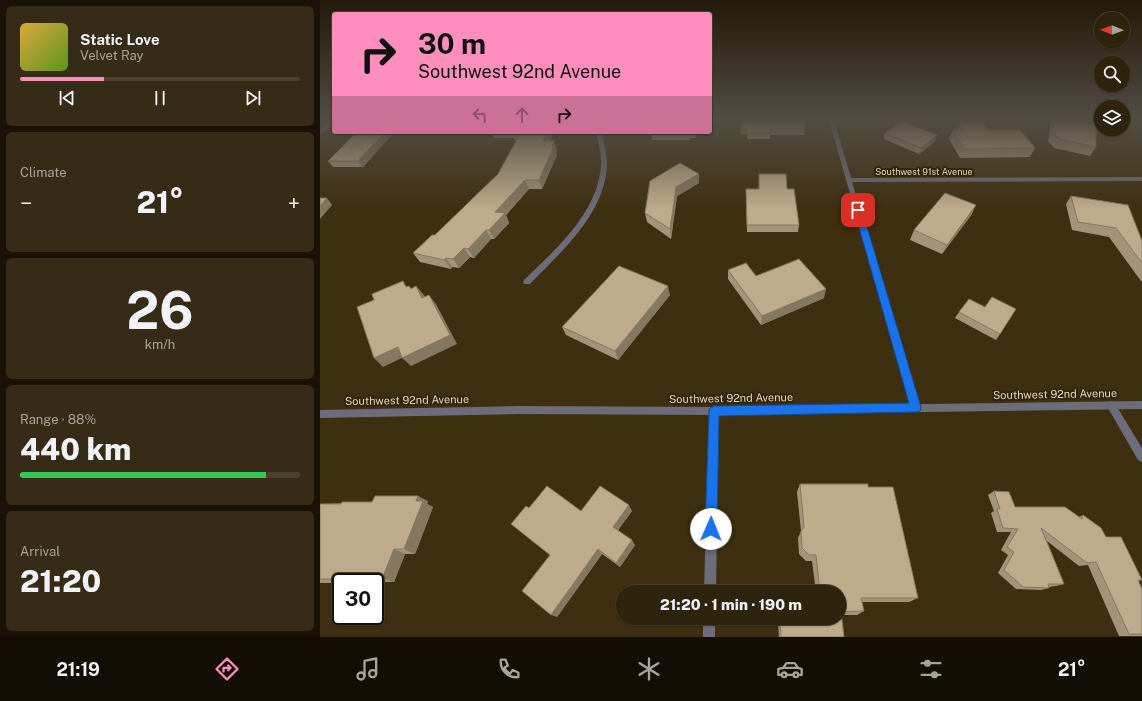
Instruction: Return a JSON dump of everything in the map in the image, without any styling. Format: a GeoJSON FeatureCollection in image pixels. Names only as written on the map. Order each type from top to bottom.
{"type":"FeatureCollection","features":[{"type":"Feature","properties":{"kind":"street"},"geometry":{"type":"LineString","coordinates":[[527,282],[566,241],[580,224],[590,208],[598,192],[604,166],[602,150]]}},
{"type":"Feature","properties":{"kind":"street"},"geometry":{"type":"LineString","coordinates":[[840,150],[916,407]]}},
{"type":"Feature","properties":{"kind":"street","name":"Southwest 91st Avenue"},"geometry":{"type":"LineString","coordinates":[[849,180],[1142,179]]}},
{"type":"Feature","properties":{"kind":"street"},"geometry":{"type":"LineString","coordinates":[[1111,405],[1142,457]]}},
{"type":"Feature","properties":{"kind":"street","name":"Southwest 92nd Avenue"},"geometry":{"type":"LineString","coordinates":[[320,414],[518,410],[714,411],[1142,405]]}},
{"type":"Feature","properties":{"kind":"street"},"geometry":{"type":"LineString","coordinates":[[710,585],[714,411]]}},
{"type":"Feature","properties":{"kind":"street"},"geometry":{"type":"LineString","coordinates":[[709,637],[710,625]]}},
{"type":"Feature","properties":{"kind":"building"},"geometry":{"type":"Polygon","coordinates":[[[339,150],[368,150],[358,161],[328,161],[339,150]]]}},
{"type":"Feature","properties":{"kind":"building"},"geometry":{"type":"Polygon","coordinates":[[[511,150],[552,150],[539,180],[525,180],[495,212],[505,213],[468,249],[464,248],[453,259],[446,258],[444,260],[413,253],[432,235],[435,235],[498,174],[511,150]]]}},
{"type":"Feature","properties":{"kind":"building"},"geometry":{"type":"Polygon","coordinates":[[[680,163],[699,174],[676,187],[670,229],[645,213],[650,181],[680,163]]]}},
{"type":"Feature","properties":{"kind":"building"},"geometry":{"type":"Polygon","coordinates":[[[759,174],[786,174],[787,189],[794,189],[799,225],[747,225],[746,189],[759,189],[759,174]]]}},
{"type":"Feature","properties":{"kind":"building"},"geometry":{"type":"Polygon","coordinates":[[[945,193],[976,205],[947,245],[914,230],[945,193]]]}},
{"type":"Feature","properties":{"kind":"building"},"geometry":{"type":"Polygon","coordinates":[[[1071,196],[1128,205],[1142,241],[1142,263],[1116,228],[1078,222],[1071,196]]]}},
{"type":"Feature","properties":{"kind":"building"},"geometry":{"type":"Polygon","coordinates":[[[320,198],[327,198],[320,206],[320,198]]]}},
{"type":"Feature","properties":{"kind":"building"},"geometry":{"type":"Polygon","coordinates":[[[799,259],[826,289],[762,316],[728,270],[746,263],[756,276],[799,259]]]}},
{"type":"Feature","properties":{"kind":"building"},"geometry":{"type":"Polygon","coordinates":[[[619,266],[668,286],[615,351],[562,327],[619,266]]]}},
{"type":"Feature","properties":{"kind":"building"},"geometry":{"type":"Polygon","coordinates":[[[403,281],[406,287],[409,286],[411,289],[416,286],[422,298],[429,295],[450,335],[402,358],[398,347],[374,358],[357,307],[374,300],[372,294],[403,281]]]}},
{"type":"Feature","properties":{"kind":"building"},"geometry":{"type":"Polygon","coordinates":[[[992,297],[1016,309],[1000,334],[959,312],[969,299],[985,307],[992,297]]]}},
{"type":"Feature","properties":{"kind":"building"},"geometry":{"type":"Polygon","coordinates":[[[800,484],[868,484],[868,487],[893,487],[918,598],[861,598],[864,611],[846,612],[846,585],[819,585],[816,555],[809,555],[802,548],[801,531],[804,527],[800,484]]]}},
{"type":"Feature","properties":{"kind":"building"},"geometry":{"type":"Polygon","coordinates":[[[547,486],[581,511],[600,486],[629,505],[613,527],[632,540],[616,563],[598,549],[551,615],[522,591],[550,555],[511,524],[526,506],[529,508],[547,486]]]}},
{"type":"Feature","properties":{"kind":"building"},"geometry":{"type":"Polygon","coordinates":[[[994,491],[1009,492],[1015,507],[1065,507],[1082,519],[1083,515],[1101,528],[1106,537],[1121,537],[1142,580],[1138,580],[1142,589],[1142,634],[1129,634],[1096,562],[1087,563],[1041,528],[1064,584],[1048,584],[1049,588],[1023,587],[1004,570],[1014,552],[1007,547],[1018,529],[1003,528],[997,509],[1000,509],[994,491]]]}},
{"type":"Feature","properties":{"kind":"building"},"geometry":{"type":"Polygon","coordinates":[[[375,496],[418,496],[416,501],[423,501],[404,549],[394,549],[384,574],[332,573],[332,579],[320,579],[320,504],[372,502],[375,496]]]}},
{"type":"Feature","properties":{"kind":"building"},"geometry":{"type":"Polygon","coordinates":[[[780,625],[843,625],[844,637],[781,637],[780,625]]]}},
{"type":"Feature","properties":{"kind":"route"},"geometry":{"type":"LineString","coordinates":[[711,529],[714,411],[916,407],[858,210]]}}]}
